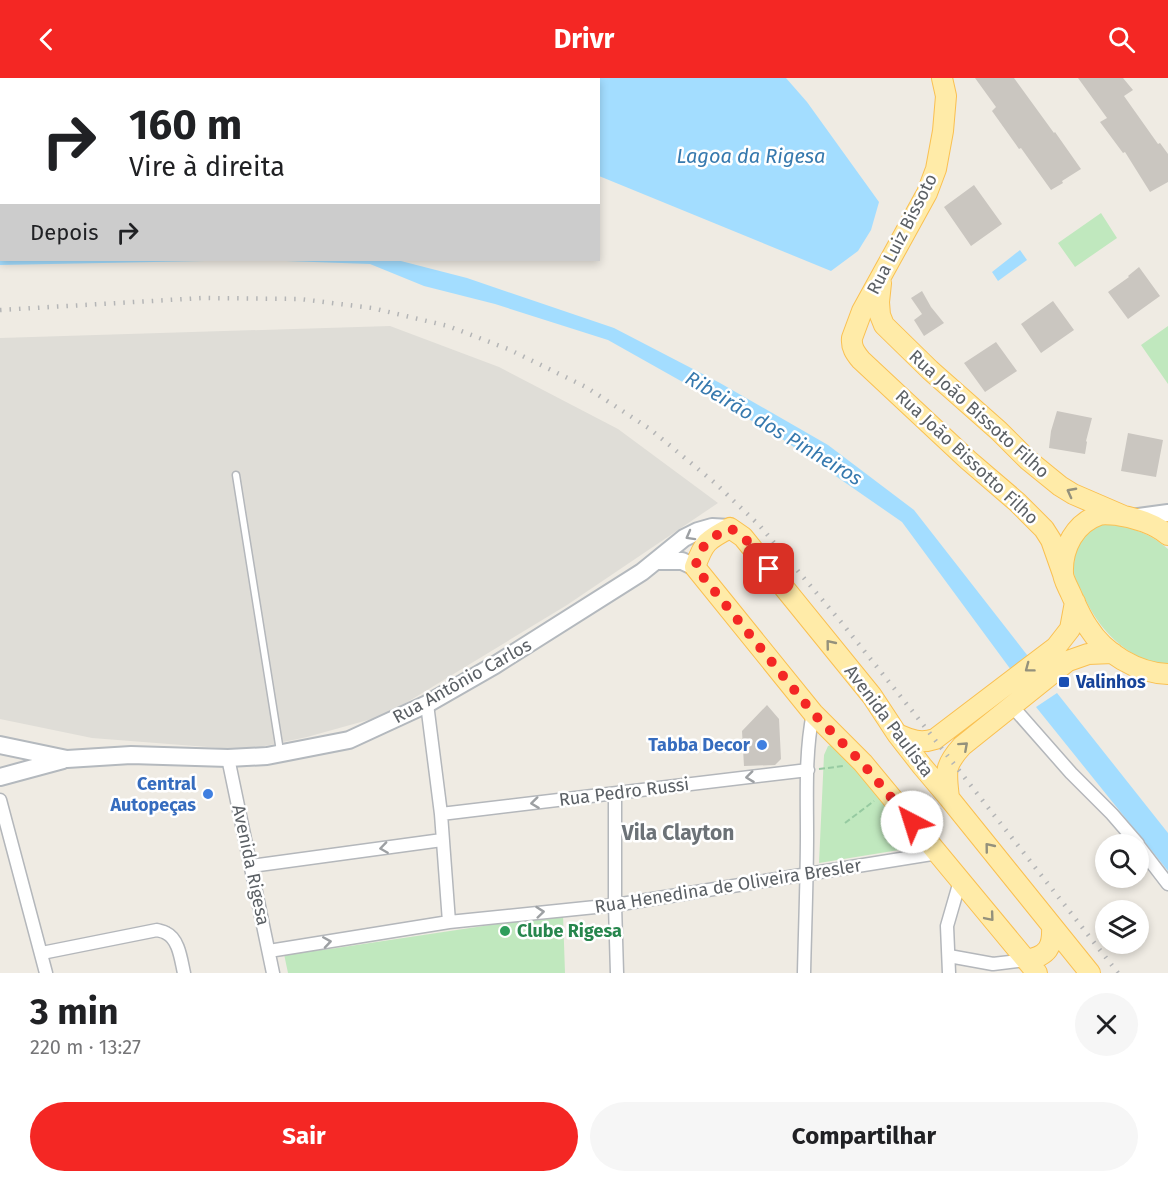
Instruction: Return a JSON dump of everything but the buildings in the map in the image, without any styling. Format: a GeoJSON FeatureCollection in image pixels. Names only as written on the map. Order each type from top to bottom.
{"type":"FeatureCollection","features":[{"type":"Feature","properties":{"kind":"main road","name":"Rua Luiz Bissoto"},"geometry":{"type":"LineString","coordinates":[[854,351],[852,338],[857,322],[927,193],[936,170],[946,96],[942,78]]}},
{"type":"Feature","properties":{"kind":"main road"},"geometry":{"type":"LineString","coordinates":[[854,351],[870,329],[884,326],[879,302],[882,277]]}},
{"type":"Feature","properties":{"kind":"main road","name":"Rua João Bissoto Filho"},"geometry":{"type":"LineString","coordinates":[[884,326],[1050,479],[1073,494],[1128,517],[1168,513]]}},
{"type":"Feature","properties":{"kind":"main road","name":"Rua João Bissotto Filho"},"geometry":{"type":"LineString","coordinates":[[854,351],[1044,529],[1051,540],[1063,574]]}},
{"type":"Feature","properties":{"kind":"main road","name":"Rua João Bissoto Filho"},"geometry":{"type":"LineString","coordinates":[[1063,574],[1065,551],[1073,534],[1084,523],[1101,513],[1146,522],[1168,535]]}},
{"type":"Feature","properties":{"kind":"main road","name":"Rua Antônio Carlos"},"geometry":{"type":"LineString","coordinates":[[0,745],[67,759],[131,755],[228,758],[281,754],[349,740],[427,704],[495,665],[642,572],[684,538],[712,527],[730,528]]}},
{"type":"Feature","properties":{"kind":"main road"},"geometry":{"type":"LineString","coordinates":[[695,567],[701,550],[710,539],[730,528]]}},
{"type":"Feature","properties":{"kind":"main road","name":"Avenida Paulista"},"geometry":{"type":"LineString","coordinates":[[730,528],[744,537],[872,696],[922,766],[1090,973]]}},
{"type":"Feature","properties":{"kind":"main road"},"geometry":{"type":"LineString","coordinates":[[657,561],[682,561],[695,567],[813,713],[863,764],[1031,966],[1035,958],[1048,950],[1053,939],[1052,926]]}},
{"type":"Feature","properties":{"kind":"main road"},"geometry":{"type":"LineString","coordinates":[[1063,574],[1075,602],[1097,639],[1113,653],[1168,684]]}},
{"type":"Feature","properties":{"kind":"main road"},"geometry":{"type":"LineString","coordinates":[[949,798],[947,771],[950,759],[962,746],[1014,704],[1062,654],[1075,602]]}},
{"type":"Feature","properties":{"kind":"main road"},"geometry":{"type":"LineString","coordinates":[[897,734],[921,742],[935,739],[1002,688],[1062,654],[1113,653]]}},
{"type":"Feature","properties":{"kind":"main road"},"geometry":{"type":"LineString","coordinates":[[1141,669],[1168,674]]}},
{"type":"Feature","properties":{"kind":"main road"},"geometry":{"type":"LineString","coordinates":[[0,777],[67,759]]}},
{"type":"Feature","properties":{"kind":"street"},"geometry":{"type":"LineString","coordinates":[[427,704],[441,814],[449,922]]}},
{"type":"Feature","properties":{"kind":"street"},"geometry":{"type":"LineString","coordinates":[[1014,704],[1071,773],[1129,834]]}},
{"type":"Feature","properties":{"kind":"street"},"geometry":{"type":"LineString","coordinates":[[804,973],[808,770],[813,713]]}},
{"type":"Feature","properties":{"kind":"street","name":"Avenida Rigesa"},"geometry":{"type":"LineString","coordinates":[[228,758],[273,973]]}},
{"type":"Feature","properties":{"kind":"street","name":"Rua Pedro Russi"},"geometry":{"type":"LineString","coordinates":[[441,814],[808,770]]}},
{"type":"Feature","properties":{"kind":"street"},"geometry":{"type":"LineString","coordinates":[[615,794],[617,973]]}},
{"type":"Feature","properties":{"kind":"street"},"geometry":{"type":"LineString","coordinates":[[0,800],[46,973]]}},
{"type":"Feature","properties":{"kind":"street"},"geometry":{"type":"LineString","coordinates":[[251,866],[442,840]]}},
{"type":"Feature","properties":{"kind":"street","name":"Rua Henedina de Oliveira Bresler"},"geometry":{"type":"LineString","coordinates":[[269,951],[449,922],[615,905],[938,854]]}},
{"type":"Feature","properties":{"kind":"street"},"geometry":{"type":"LineString","coordinates":[[1149,859],[1168,884]]}},
{"type":"Feature","properties":{"kind":"street"},"geometry":{"type":"LineString","coordinates":[[949,973],[947,926],[960,881]]}},
{"type":"Feature","properties":{"kind":"street"},"geometry":{"type":"LineString","coordinates":[[42,953],[157,930],[168,933],[175,942],[184,973]]}},
{"type":"Feature","properties":{"kind":"street"},"geometry":{"type":"LineString","coordinates":[[948,956],[993,964],[1031,966]]}},
{"type":"Feature","properties":{"kind":"lane"},"geometry":{"type":"LineString","coordinates":[[236,475],[281,754]]}},
{"type":"Feature","properties":{"kind":"path"},"geometry":{"type":"LineString","coordinates":[[808,770],[863,764]]}},
{"type":"Feature","properties":{"kind":"shaded area"},"geometry":{"type":"Polygon","coordinates":[[[390,326],[499,367],[618,429],[718,503],[567,605],[386,715],[307,737],[246,750],[92,738],[0,719],[0,338],[390,326]]]}},
{"type":"Feature","properties":{"kind":"green space"},"geometry":{"type":"Polygon","coordinates":[[[1101,213],[1117,238],[1075,267],[1058,243],[1101,213]]]}},
{"type":"Feature","properties":{"kind":"green space"},"geometry":{"type":"Polygon","coordinates":[[[1168,326],[1168,384],[1141,345],[1168,326]]]}},
{"type":"Feature","properties":{"kind":"green space"},"geometry":{"type":"Polygon","coordinates":[[[1103,524],[1138,531],[1168,549],[1168,665],[1137,656],[1111,636],[1097,619],[1076,581],[1074,563],[1080,544],[1087,535],[1103,524]]]}},
{"type":"Feature","properties":{"kind":"green space"},"geometry":{"type":"Polygon","coordinates":[[[837,743],[909,833],[909,843],[905,849],[819,863],[824,755],[828,746],[837,743]]]}},
{"type":"Feature","properties":{"kind":"green space","name":"Clube Rigesa"},"geometry":{"type":"Polygon","coordinates":[[[563,914],[565,973],[288,973],[284,954],[330,949],[563,914]]]}},
{"type":"Feature","properties":{"kind":"water","name":"Lagoa da Rigesa"},"geometry":{"type":"Polygon","coordinates":[[[600,78],[786,78],[807,102],[879,202],[871,230],[858,251],[831,271],[600,176],[600,78]]]}},
{"type":"Feature","properties":{"kind":"water"},"geometry":{"type":"Polygon","coordinates":[[[1020,250],[1027,260],[998,281],[992,272],[1020,250]]]}},
{"type":"Feature","properties":{"kind":"water"},"geometry":{"type":"Polygon","coordinates":[[[0,261],[206,261],[0,265],[0,261]]]}},
{"type":"Feature","properties":{"kind":"water","name":"Ribeirão dos Pinheiros"},"geometry":{"type":"Polygon","coordinates":[[[286,261],[401,261],[467,278],[614,328],[720,383],[828,445],[914,510],[1031,660],[1014,674],[902,522],[775,434],[608,340],[495,304],[424,286],[370,264],[286,261]]]}},
{"type":"Feature","properties":{"kind":"water"},"geometry":{"type":"Polygon","coordinates":[[[1057,693],[1168,833],[1168,871],[1149,847],[1149,834],[1138,834],[1036,707],[1057,693]]]}},
{"type":"Feature","properties":{"kind":"railway"},"geometry":{"type":"LineString","coordinates":[[0,310],[202,298],[300,299],[372,308],[448,326],[508,349],[586,387],[650,429],[715,483],[760,526],[841,622],[1118,973]]}},
{"type":"Feature","properties":{"kind":"place","name":"Valinhos"},"geometry":{"type":"Point","coordinates":[1064,682]}},
{"type":"Feature","properties":{"kind":"place","name":"Tabba Decor"},"geometry":{"type":"Point","coordinates":[762,745]}},
{"type":"Feature","properties":{"kind":"place","name":"Central Autopeças"},"geometry":{"type":"Point","coordinates":[208,794]}},
{"type":"Feature","properties":{"kind":"place","name":"Clube Rigesa"},"geometry":{"type":"Point","coordinates":[505,931]}},
{"type":"Feature","properties":{"kind":"district","name":"Vila Clayton"},"geometry":{"type":"Point","coordinates":[678,833]}},
{"type":"Feature","properties":{"kind":"route"},"geometry":{"type":"LineString","coordinates":[[769,569],[744,537],[730,528],[710,539],[701,550],[695,567],[813,713],[863,764],[912,822]]}}]}
